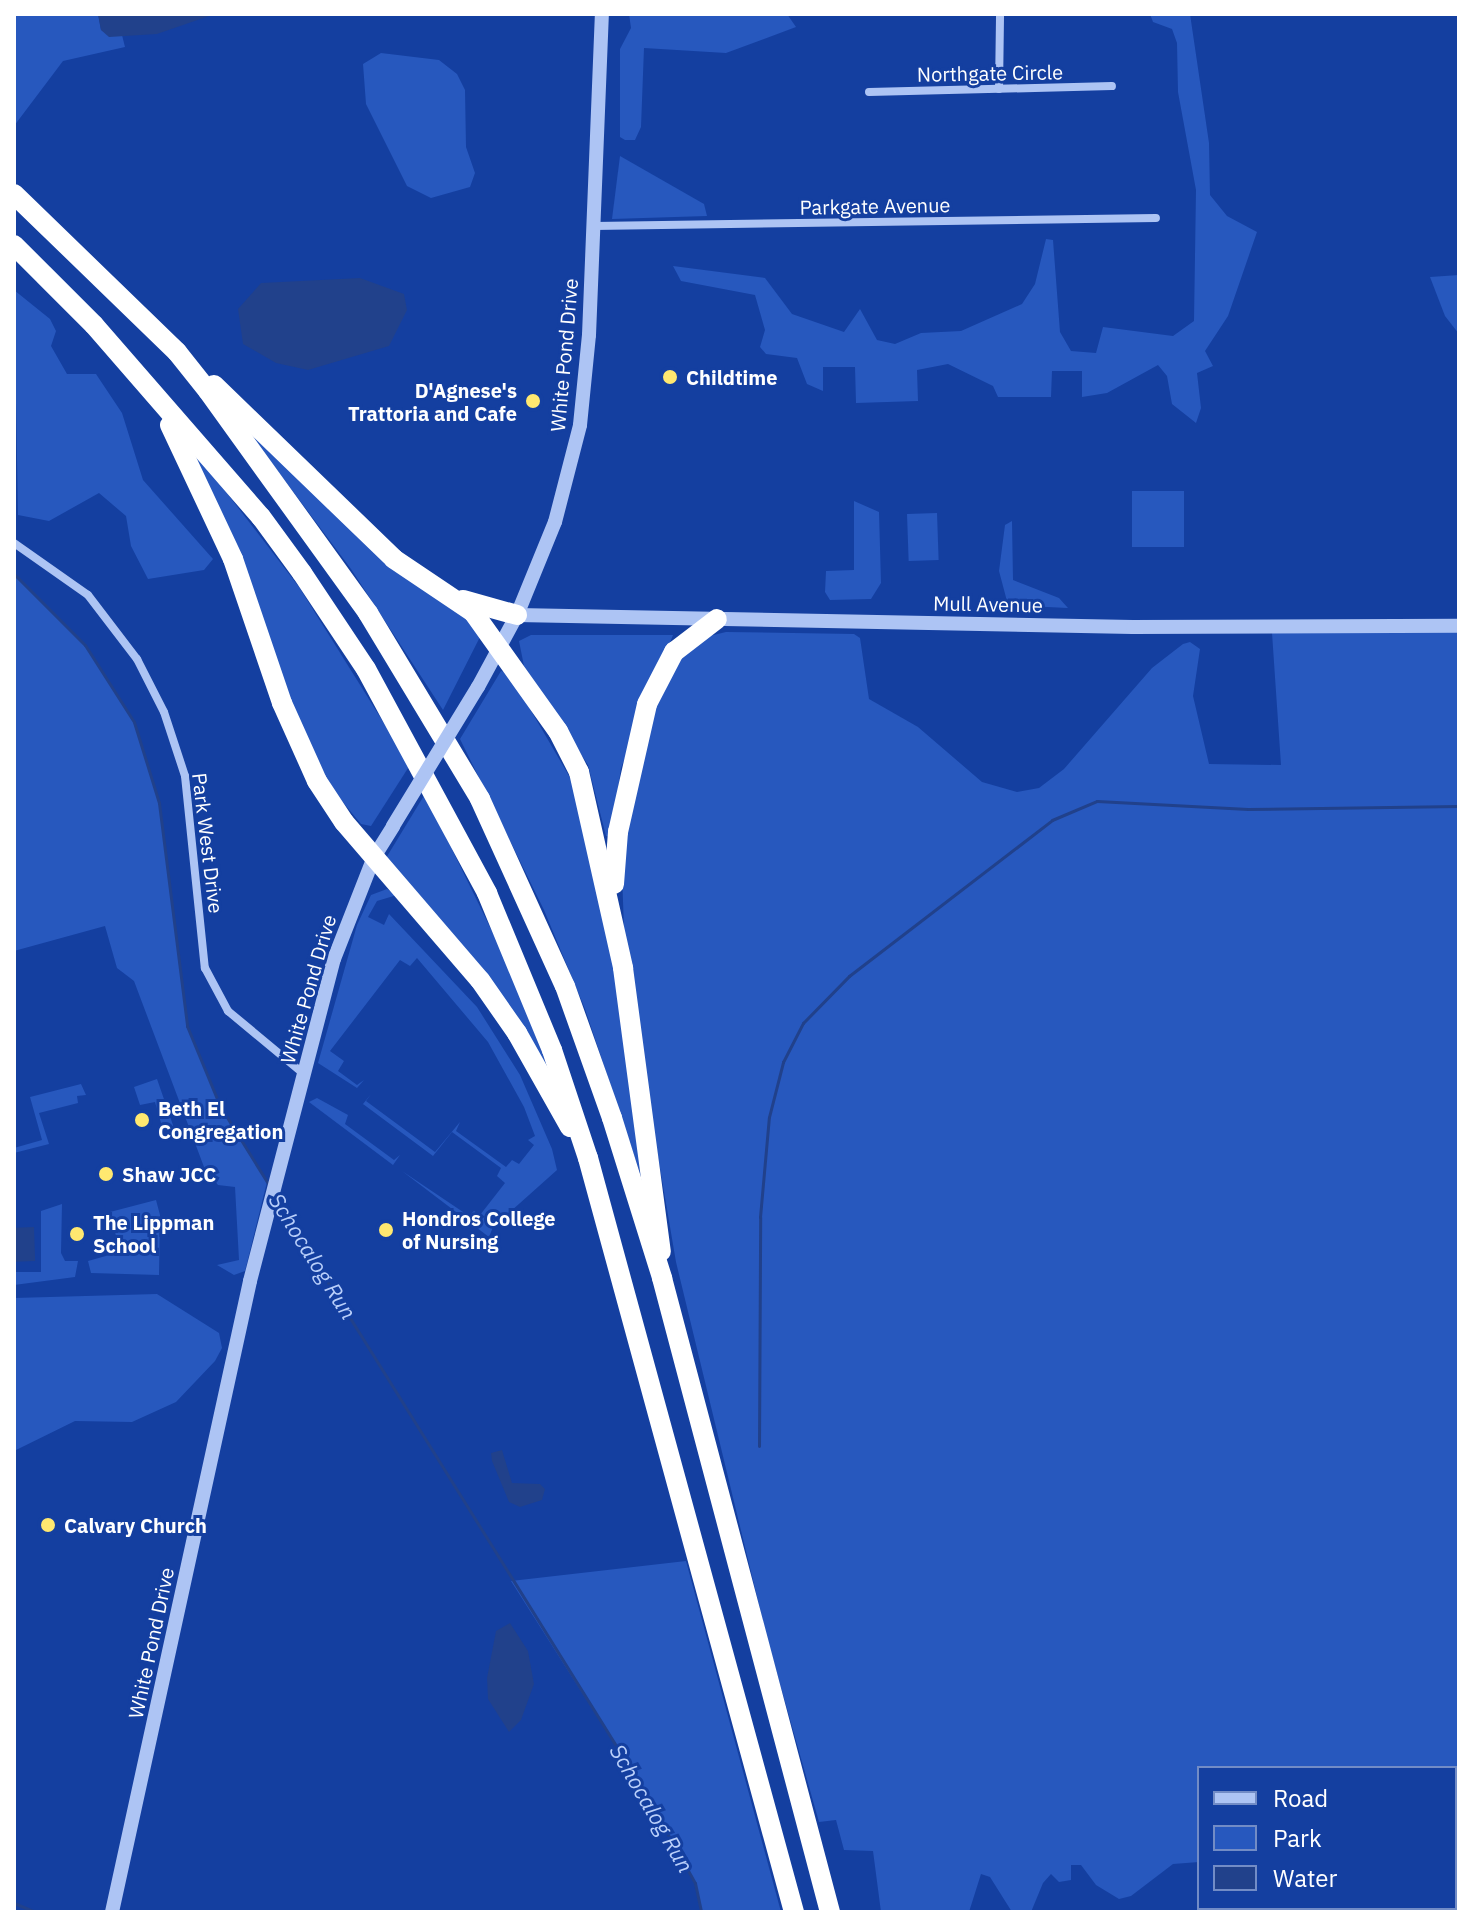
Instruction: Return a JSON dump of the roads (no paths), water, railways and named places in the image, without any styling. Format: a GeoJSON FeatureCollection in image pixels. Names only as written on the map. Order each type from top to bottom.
{"type":"FeatureCollection","features":[{"type":"Feature","properties":{"kind":"highway"},"geometry":{"type":"LineString","coordinates":[[14,194],[394,559],[473,612],[499,645],[579,772],[612,908],[656,1181],[662,1278]]}},
{"type":"Feature","properties":{"kind":"highway"},"geometry":{"type":"LineString","coordinates":[[14,245],[155,396],[261,517],[366,669],[436,790],[524,979],[588,1158],[794,1912]]}},
{"type":"Feature","properties":{"kind":"highway"},"geometry":{"type":"LineString","coordinates":[[177,352],[325,548],[462,764],[565,986],[662,1278],[830,1912]]}},
{"type":"Feature","properties":{"kind":"highway"},"geometry":{"type":"LineString","coordinates":[[155,396],[233,559],[306,761],[331,803],[505,1014],[588,1158]]}},
{"type":"Feature","properties":{"kind":"highway"},"geometry":{"type":"LineString","coordinates":[[444,592],[517,615]]}},
{"type":"Feature","properties":{"kind":"highway"},"geometry":{"type":"LineString","coordinates":[[612,908],[618,832],[647,704],[674,652],[717,619]]}},
{"type":"Feature","properties":{"kind":"street","name":"White Pond Drive"},"geometry":{"type":"LineString","coordinates":[[112,1912],[230,1371],[334,959],[374,857],[478,687],[517,615],[555,522],[580,425],[594,226],[602,14]]}},
{"type":"Feature","properties":{"kind":"street"},"geometry":{"type":"LineString","coordinates":[[999,89],[1000,14]]}},
{"type":"Feature","properties":{"kind":"street","name":"Northgate Circle"},"geometry":{"type":"LineString","coordinates":[[869,92],[1112,86]]}},
{"type":"Feature","properties":{"kind":"street","name":"Parkgate Avenue"},"geometry":{"type":"LineString","coordinates":[[594,226],[1156,218]]}},
{"type":"Feature","properties":{"kind":"street","name":"Park West Drive"},"geometry":{"type":"LineString","coordinates":[[14,543],[88,595],[137,659],[164,712],[185,776],[205,968],[228,1011],[304,1074]]}},
{"type":"Feature","properties":{"kind":"street","name":"Mull Avenue"},"geometry":{"type":"LineString","coordinates":[[517,615],[1459,626]]}},
{"type":"Feature","properties":{"kind":"water"},"geometry":{"type":"Polygon","coordinates":[[[98,14],[215,14],[157,34],[109,37],[101,30],[98,14]]]}},
{"type":"Feature","properties":{"kind":"water"},"geometry":{"type":"Polygon","coordinates":[[[360,278],[404,294],[407,310],[389,346],[308,370],[276,363],[243,344],[238,309],[261,283],[360,278]]]}},
{"type":"Feature","properties":{"kind":"water"},"geometry":{"type":"Polygon","coordinates":[[[34,1227],[35,1261],[15,1262],[14,1228],[34,1227]]]}},
{"type":"Feature","properties":{"kind":"water"},"geometry":{"type":"Polygon","coordinates":[[[502,1450],[512,1483],[540,1484],[545,1489],[542,1500],[520,1507],[509,1502],[492,1461],[491,1453],[502,1450]]]}},
{"type":"Feature","properties":{"kind":"water"},"geometry":{"type":"Polygon","coordinates":[[[510,1623],[528,1651],[534,1684],[521,1720],[509,1732],[488,1699],[487,1678],[496,1631],[510,1623]]]}},
{"type":"Feature","properties":{"kind":"waterway","name":"Schocalog Run"},"geometry":{"type":"LineString","coordinates":[[14,574],[85,645],[134,722],[159,803],[187,1026],[220,1106],[269,1185]]}},
{"type":"Feature","properties":{"kind":"waterway"},"geometry":{"type":"LineString","coordinates":[[759,1446],[760,1217],[769,1117],[783,1062],[803,1023],[849,976],[1052,820],[1097,801],[1248,809],[1459,806]]}},
{"type":"Feature","properties":{"kind":"waterway","name":"Schocalog Run"},"geometry":{"type":"LineString","coordinates":[[276,1199],[638,1781],[695,1883],[701,1912]]}},
{"type":"Feature","properties":{"kind":"waterway"},"geometry":{"type":"LineString","coordinates":[[14,1903],[35,1912]]}},
{"type":"Feature","properties":{"kind":"place","name":"Childtime"},"geometry":{"type":"Point","coordinates":[670,377]}},
{"type":"Feature","properties":{"kind":"place","name":"D'Agnese's Trattoria and Cafe"},"geometry":{"type":"Point","coordinates":[533,401]}},
{"type":"Feature","properties":{"kind":"place","name":"Beth El Congregation"},"geometry":{"type":"Point","coordinates":[142,1120]}},
{"type":"Feature","properties":{"kind":"place","name":"Shaw JCC"},"geometry":{"type":"Point","coordinates":[106,1174]}},
{"type":"Feature","properties":{"kind":"place","name":"Hondros College of Nursing"},"geometry":{"type":"Point","coordinates":[386,1230]}},
{"type":"Feature","properties":{"kind":"place","name":"The Lippman School"},"geometry":{"type":"Point","coordinates":[77,1234]}},
{"type":"Feature","properties":{"kind":"place","name":"Calvary Church"},"geometry":{"type":"Point","coordinates":[48,1525]}}]}
